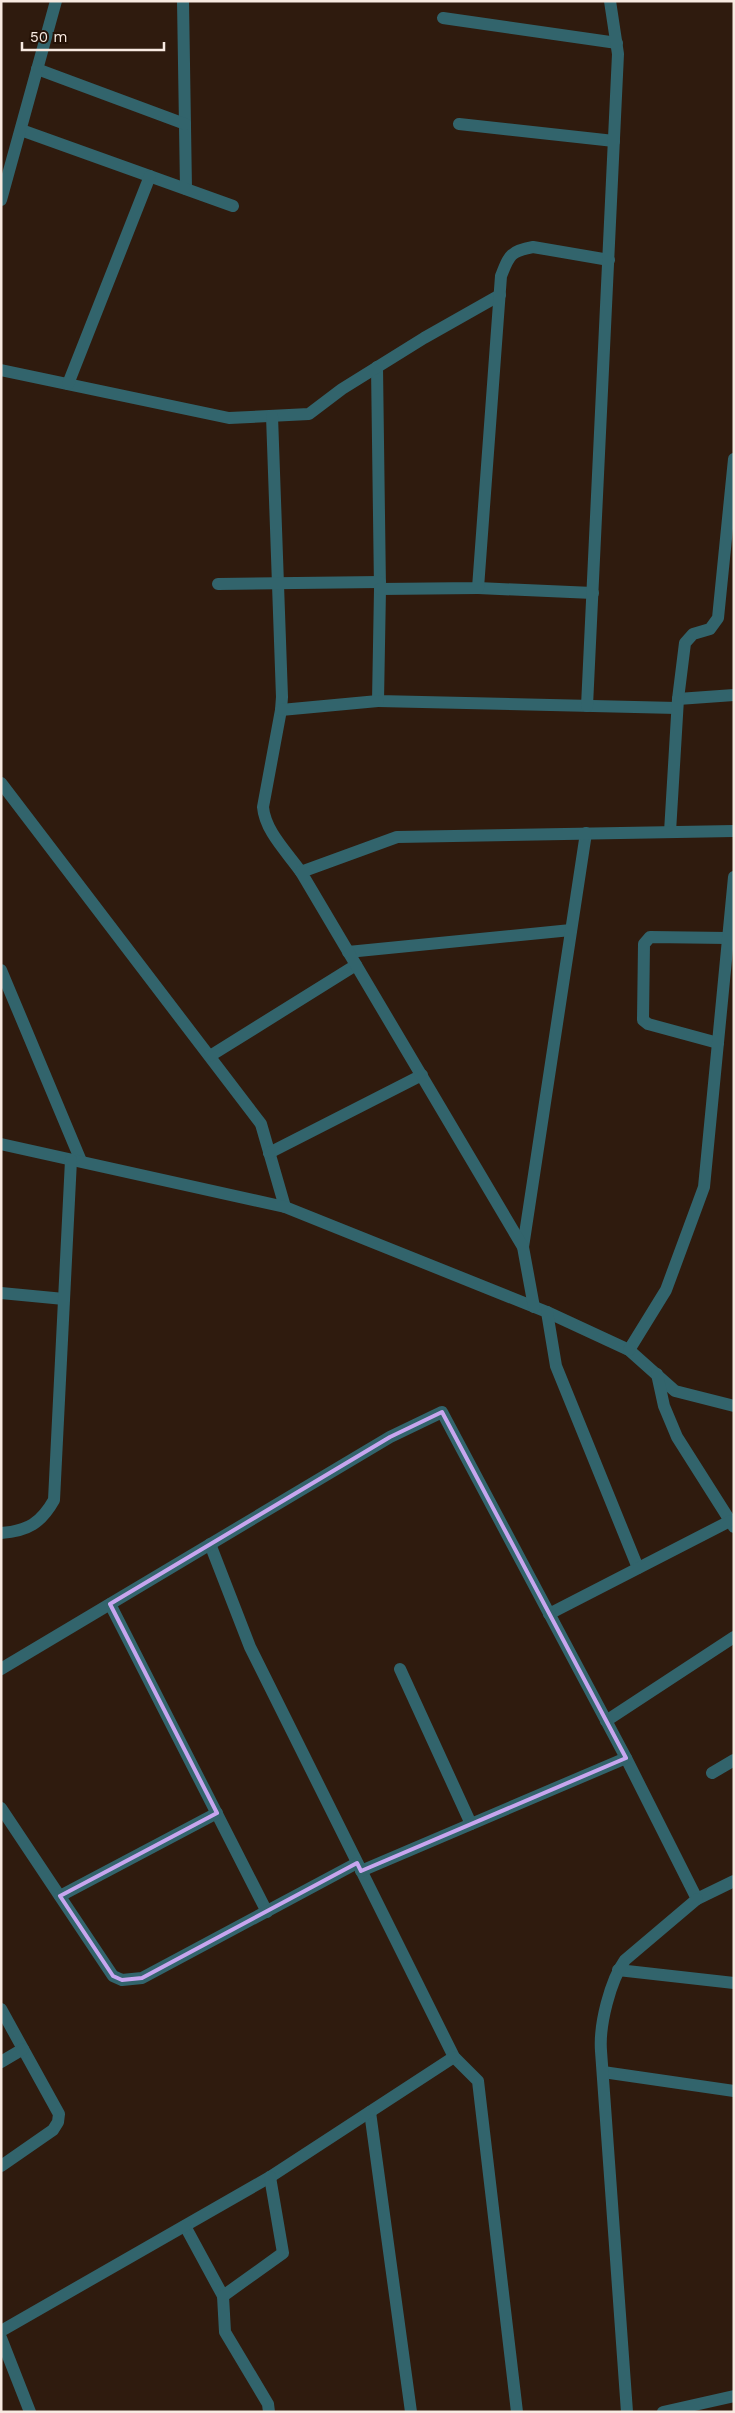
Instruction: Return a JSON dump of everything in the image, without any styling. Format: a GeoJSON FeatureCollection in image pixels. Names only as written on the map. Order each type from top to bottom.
{"type":"FeatureCollection","features":[{"type":"Feature","properties":{"kind":"street"},"geometry":{"type":"LineString","coordinates":[[1,200],[56,1]]}},
{"type":"Feature","properties":{"kind":"street"},"geometry":{"type":"LineString","coordinates":[[183,1],[186,189]]}},
{"type":"Feature","properties":{"kind":"street"},"geometry":{"type":"LineString","coordinates":[[588,706],[618,54],[610,1]]}},
{"type":"Feature","properties":{"kind":"street"},"geometry":{"type":"LineString","coordinates":[[443,18],[616,42]]}},
{"type":"Feature","properties":{"kind":"street"},"geometry":{"type":"LineString","coordinates":[[38,69],[185,124]]}},
{"type":"Feature","properties":{"kind":"street"},"geometry":{"type":"LineString","coordinates":[[459,124],[614,141]]}},
{"type":"Feature","properties":{"kind":"street"},"geometry":{"type":"LineString","coordinates":[[21,130],[233,206]]}},
{"type":"Feature","properties":{"kind":"street"},"geometry":{"type":"LineString","coordinates":[[68,384],[150,176]]}},
{"type":"Feature","properties":{"kind":"street"},"geometry":{"type":"LineString","coordinates":[[478,588],[501,276],[509,256],[521,249],[533,248],[609,260]]}},
{"type":"Feature","properties":{"kind":"street"},"geometry":{"type":"LineString","coordinates":[[1,370],[229,418],[309,414],[342,389],[377,367],[500,296]]}},
{"type":"Feature","properties":{"kind":"street"},"geometry":{"type":"LineString","coordinates":[[377,367],[380,585],[378,701]]}},
{"type":"Feature","properties":{"kind":"street"},"geometry":{"type":"LineString","coordinates":[[272,416],[281,710],[263,807],[264,818],[301,872],[523,1247]]}},
{"type":"Feature","properties":{"kind":"street"},"geometry":{"type":"LineString","coordinates":[[670,832],[678,703],[685,643],[693,634],[710,629],[718,618],[734,460]]}},
{"type":"Feature","properties":{"kind":"street"},"geometry":{"type":"LineString","coordinates":[[218,584],[278,582],[593,593]]}},
{"type":"Feature","properties":{"kind":"street"},"geometry":{"type":"LineString","coordinates":[[281,710],[378,701],[588,706],[678,703],[734,694]]}},
{"type":"Feature","properties":{"kind":"street"},"geometry":{"type":"LineString","coordinates":[[1,782],[261,1124],[285,1207]]}},
{"type":"Feature","properties":{"kind":"street"},"geometry":{"type":"LineString","coordinates":[[301,872],[397,837],[734,831]]}},
{"type":"Feature","properties":{"kind":"street"},"geometry":{"type":"LineString","coordinates":[[534,1307],[523,1247],[586,834]]}},
{"type":"Feature","properties":{"kind":"street"},"geometry":{"type":"LineString","coordinates":[[629,1350],[666,1290],[704,1187],[734,877]]}},
{"type":"Feature","properties":{"kind":"street"},"geometry":{"type":"LineString","coordinates":[[348,952],[572,930]]}},
{"type":"Feature","properties":{"kind":"street"},"geometry":{"type":"LineString","coordinates":[[718,1043],[648,1024],[643,1020],[644,944],[650,936],[728,938]]}},
{"type":"Feature","properties":{"kind":"street"},"geometry":{"type":"LineString","coordinates":[[210,1056],[356,965]]}},
{"type":"Feature","properties":{"kind":"street"},"geometry":{"type":"LineString","coordinates":[[1,970],[76,1160],[64,1299],[54,1500],[46,1514],[32,1525],[16,1532],[1,1533]]}},
{"type":"Feature","properties":{"kind":"street"},"geometry":{"type":"LineString","coordinates":[[269,1153],[422,1075]]}},
{"type":"Feature","properties":{"kind":"street"},"geometry":{"type":"LineString","coordinates":[[1,1144],[285,1207],[547,1312],[629,1350],[675,1390],[734,1406]]}},
{"type":"Feature","properties":{"kind":"street"},"geometry":{"type":"LineString","coordinates":[[1,1293],[64,1299]]}},
{"type":"Feature","properties":{"kind":"street"},"geometry":{"type":"LineString","coordinates":[[547,1312],[556,1366],[638,1568]]}},
{"type":"Feature","properties":{"kind":"street"},"geometry":{"type":"LineString","coordinates":[[549,1614],[638,1568],[732,1524],[677,1437],[664,1406],[656,1374]]}},
{"type":"Feature","properties":{"kind":"street"},"geometry":{"type":"LineString","coordinates":[[1,1669],[390,1436],[442,1412],[626,1758],[697,1899]]}},
{"type":"Feature","properties":{"kind":"street"},"geometry":{"type":"LineString","coordinates":[[210,1544],[250,1647],[359,1867],[454,2057],[478,2080],[518,2412]]}},
{"type":"Feature","properties":{"kind":"street"},"geometry":{"type":"LineString","coordinates":[[110,1604],[267,1912]]}},
{"type":"Feature","properties":{"kind":"street"},"geometry":{"type":"LineString","coordinates":[[606,1721],[734,1637]]}},
{"type":"Feature","properties":{"kind":"street"},"geometry":{"type":"LineString","coordinates":[[400,1669],[471,1824]]}},
{"type":"Feature","properties":{"kind":"street"},"geometry":{"type":"LineString","coordinates":[[1,1808],[113,1976],[122,1980],[142,1978],[267,1912],[359,1867],[471,1824],[626,1758]]}},
{"type":"Feature","properties":{"kind":"street"},"geometry":{"type":"LineString","coordinates":[[712,1773],[734,1760]]}},
{"type":"Feature","properties":{"kind":"street"},"geometry":{"type":"LineString","coordinates":[[60,1896],[217,1813]]}},
{"type":"Feature","properties":{"kind":"street"},"geometry":{"type":"LineString","coordinates":[[627,2412],[600,2039],[601,2027],[618,1970],[625,1960],[697,1899],[734,1881]]}},
{"type":"Feature","properties":{"kind":"street"},"geometry":{"type":"LineString","coordinates":[[618,1970],[734,1982]]}},
{"type":"Feature","properties":{"kind":"street"},"geometry":{"type":"LineString","coordinates":[[1,2009],[59,2114],[58,2122],[53,2130],[1,2166]]}},
{"type":"Feature","properties":{"kind":"street"},"geometry":{"type":"LineString","coordinates":[[1,2062],[23,2049]]}},
{"type":"Feature","properties":{"kind":"street"},"geometry":{"type":"LineString","coordinates":[[1,2331],[270,2177],[454,2057]]}},
{"type":"Feature","properties":{"kind":"street"},"geometry":{"type":"LineString","coordinates":[[603,2072],[734,2091]]}},
{"type":"Feature","properties":{"kind":"street"},"geometry":{"type":"LineString","coordinates":[[370,2112],[411,2412]]}},
{"type":"Feature","properties":{"kind":"street"},"geometry":{"type":"LineString","coordinates":[[223,2296],[283,2253],[270,2177]]}},
{"type":"Feature","properties":{"kind":"street"},"geometry":{"type":"LineString","coordinates":[[185,2226],[223,2296],[224,2332],[268,2404],[269,2412]]}},
{"type":"Feature","properties":{"kind":"street"},"geometry":{"type":"LineString","coordinates":[[1,2338],[6,2366],[30,2412]]}},
{"type":"Feature","properties":{"kind":"street"},"geometry":{"type":"LineString","coordinates":[[663,2412],[734,2396]]}},
{"type":"Feature","properties":{"kind":"highlighted area"},"geometry":{"type":"Polygon","coordinates":[[[442,1412],[626,1758],[361,1871],[357,1863],[142,1978],[122,1980],[113,1976],[60,1896],[217,1813],[110,1604],[390,1437],[442,1412]]]}}]}
